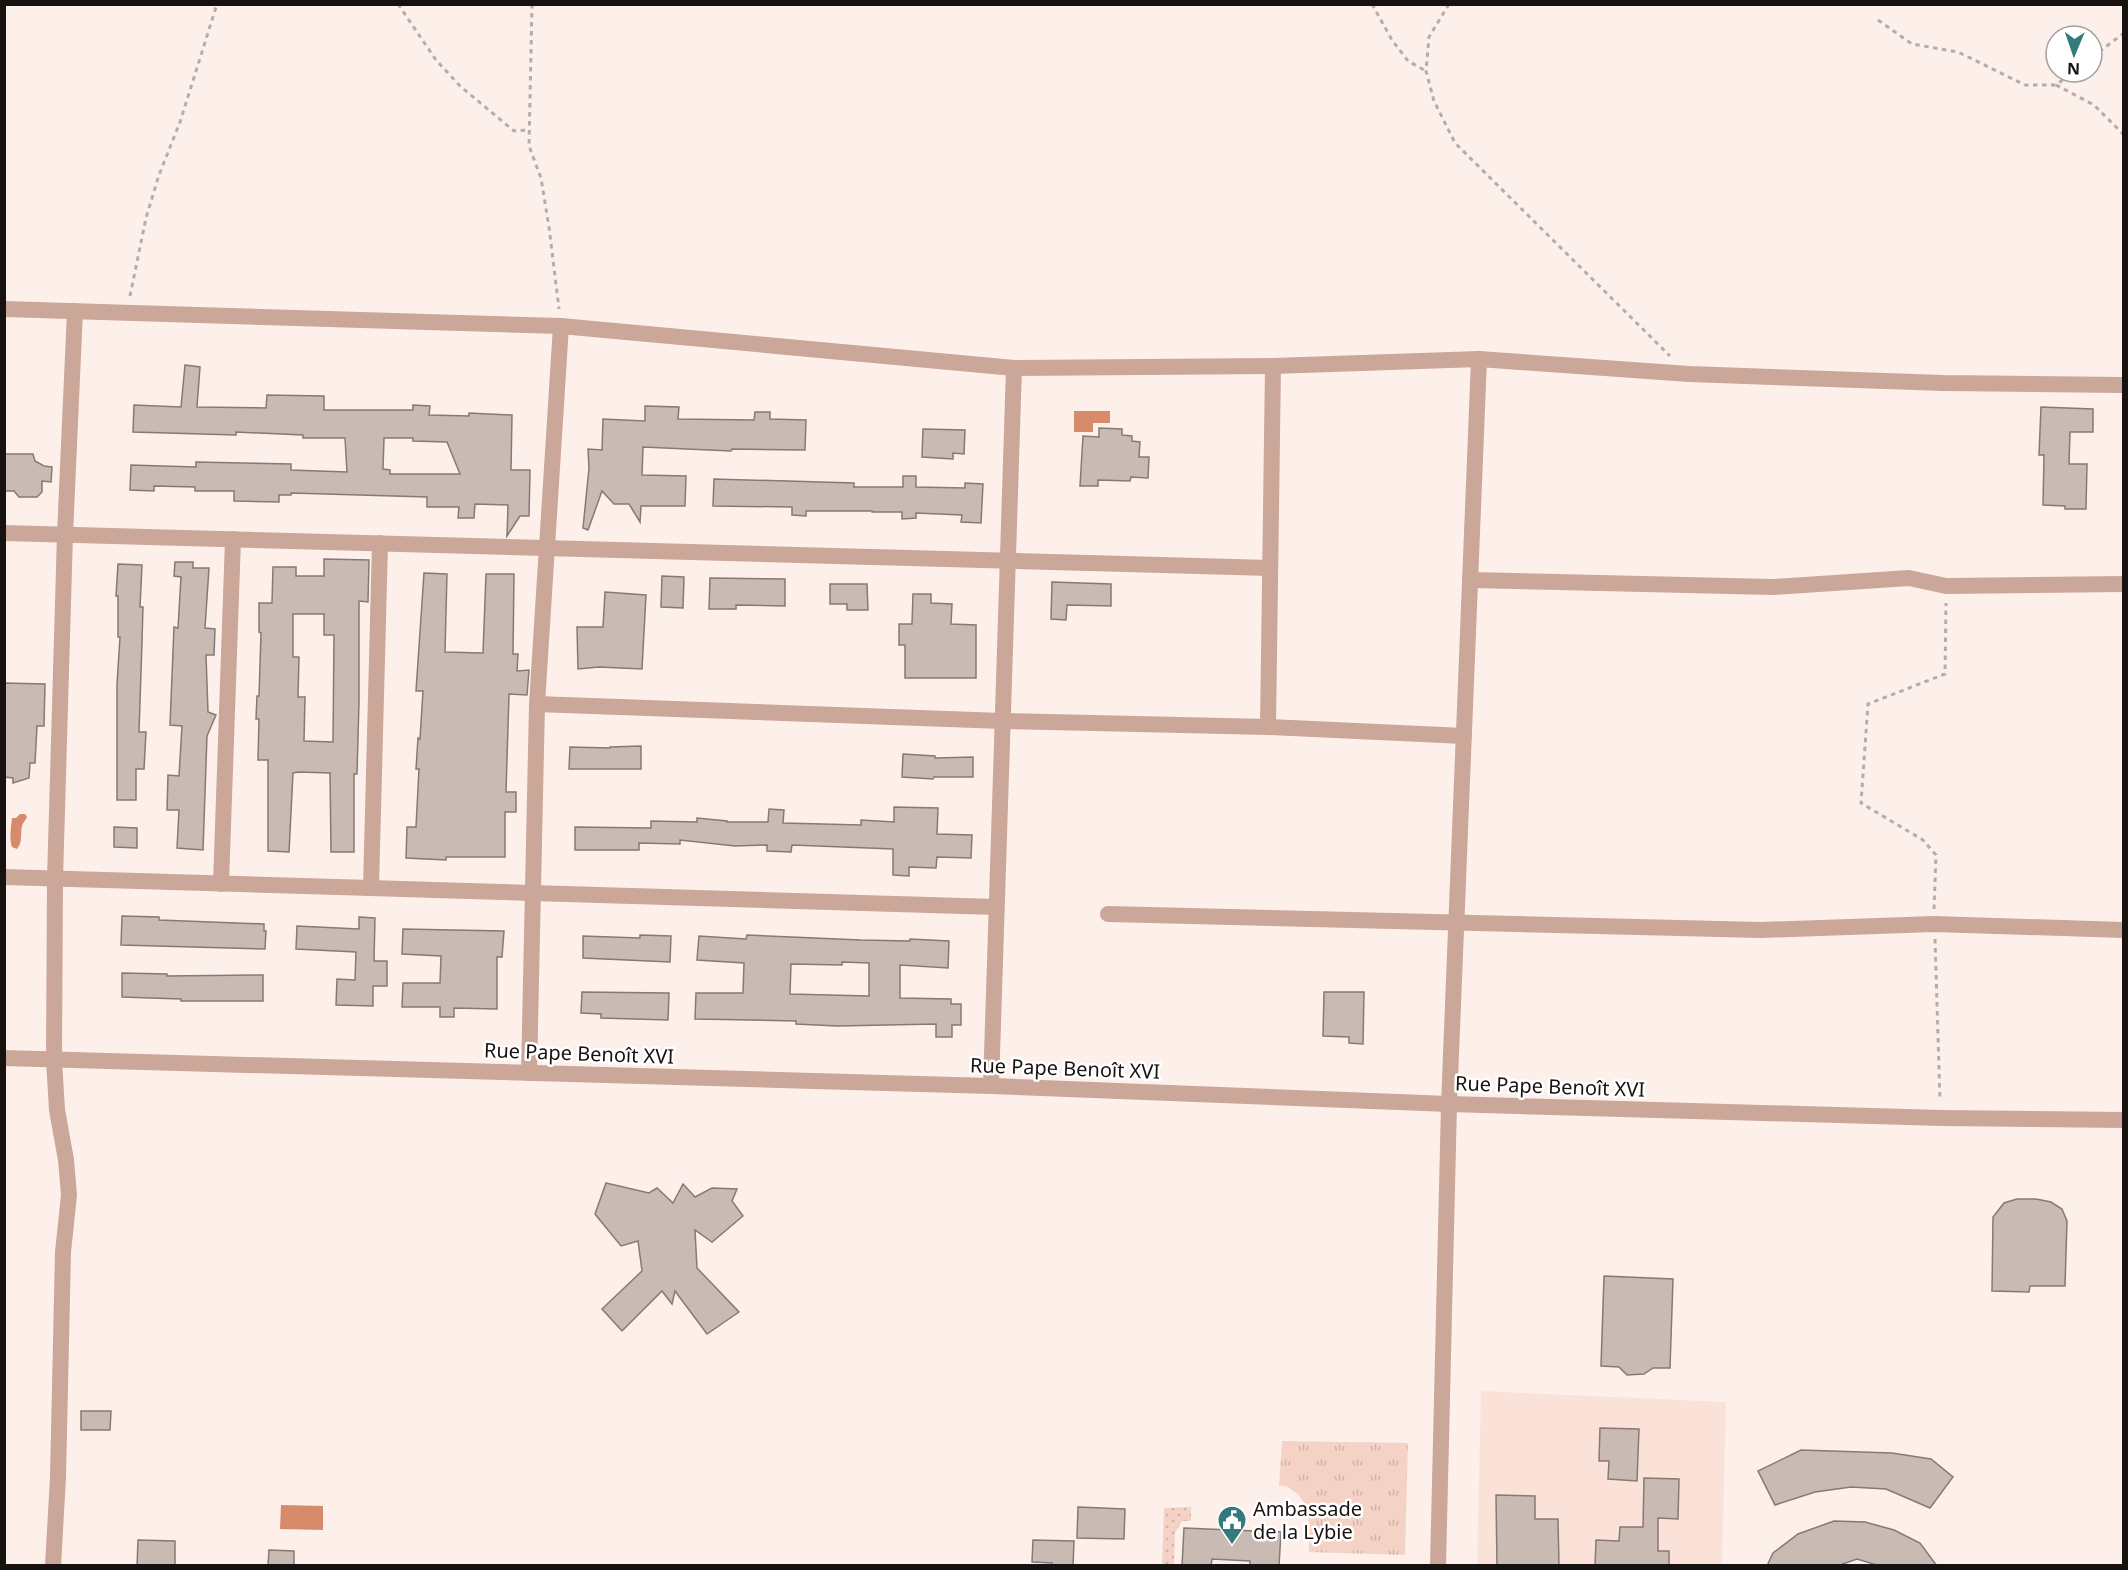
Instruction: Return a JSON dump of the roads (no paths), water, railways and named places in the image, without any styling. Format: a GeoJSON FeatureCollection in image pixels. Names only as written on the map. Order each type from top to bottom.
{"type":"FeatureCollection","features":[{"type":"Feature","properties":{"kind":"street"},"geometry":{"type":"LineString","coordinates":[[4,309],[561,326],[1014,368],[1273,366],[1479,359],[1689,374],[1943,383],[2124,385]]}},
{"type":"Feature","properties":{"kind":"street"},"geometry":{"type":"LineString","coordinates":[[53,1566],[59,1465],[63,1252],[69,1195],[57,1110],[54,1060],[55,879],[65,534],[75,311]]}},
{"type":"Feature","properties":{"kind":"street"},"geometry":{"type":"LineString","coordinates":[[529,1073],[537,704],[561,326]]}},
{"type":"Feature","properties":{"kind":"street"},"geometry":{"type":"LineString","coordinates":[[1438,1566],[1449,1104],[1479,359]]}},
{"type":"Feature","properties":{"kind":"street"},"geometry":{"type":"LineString","coordinates":[[1268,727],[1273,366]]}},
{"type":"Feature","properties":{"kind":"street"},"geometry":{"type":"LineString","coordinates":[[991,1086],[1014,368]]}},
{"type":"Feature","properties":{"kind":"street"},"geometry":{"type":"LineString","coordinates":[[4,533],[1270,568]]}},
{"type":"Feature","properties":{"kind":"street"},"geometry":{"type":"LineString","coordinates":[[221,884],[233,539]]}},
{"type":"Feature","properties":{"kind":"street"},"geometry":{"type":"LineString","coordinates":[[371,888],[381,543]]}},
{"type":"Feature","properties":{"kind":"street"},"geometry":{"type":"LineString","coordinates":[[1470,580],[1773,587],[1909,578],[1946,586],[2124,584]]}},
{"type":"Feature","properties":{"kind":"street"},"geometry":{"type":"LineString","coordinates":[[537,704],[1002,721],[1268,727],[1464,736]]}},
{"type":"Feature","properties":{"kind":"street"},"geometry":{"type":"LineString","coordinates":[[4,877],[996,908]]}},
{"type":"Feature","properties":{"kind":"street"},"geometry":{"type":"LineString","coordinates":[[1108,914],[1761,930],[1934,924],[2124,930]]}},
{"type":"Feature","properties":{"kind":"street","name":"Rue Pape Benoît XVI"},"geometry":{"type":"LineString","coordinates":[[4,1058],[991,1086],[1449,1104],[1941,1118],[2124,1120]]}},
{"type":"Feature","properties":{"kind":"place","name":"Ambassade de la Lybie"},"geometry":{"type":"Point","coordinates":[1232,1546]}}]}
